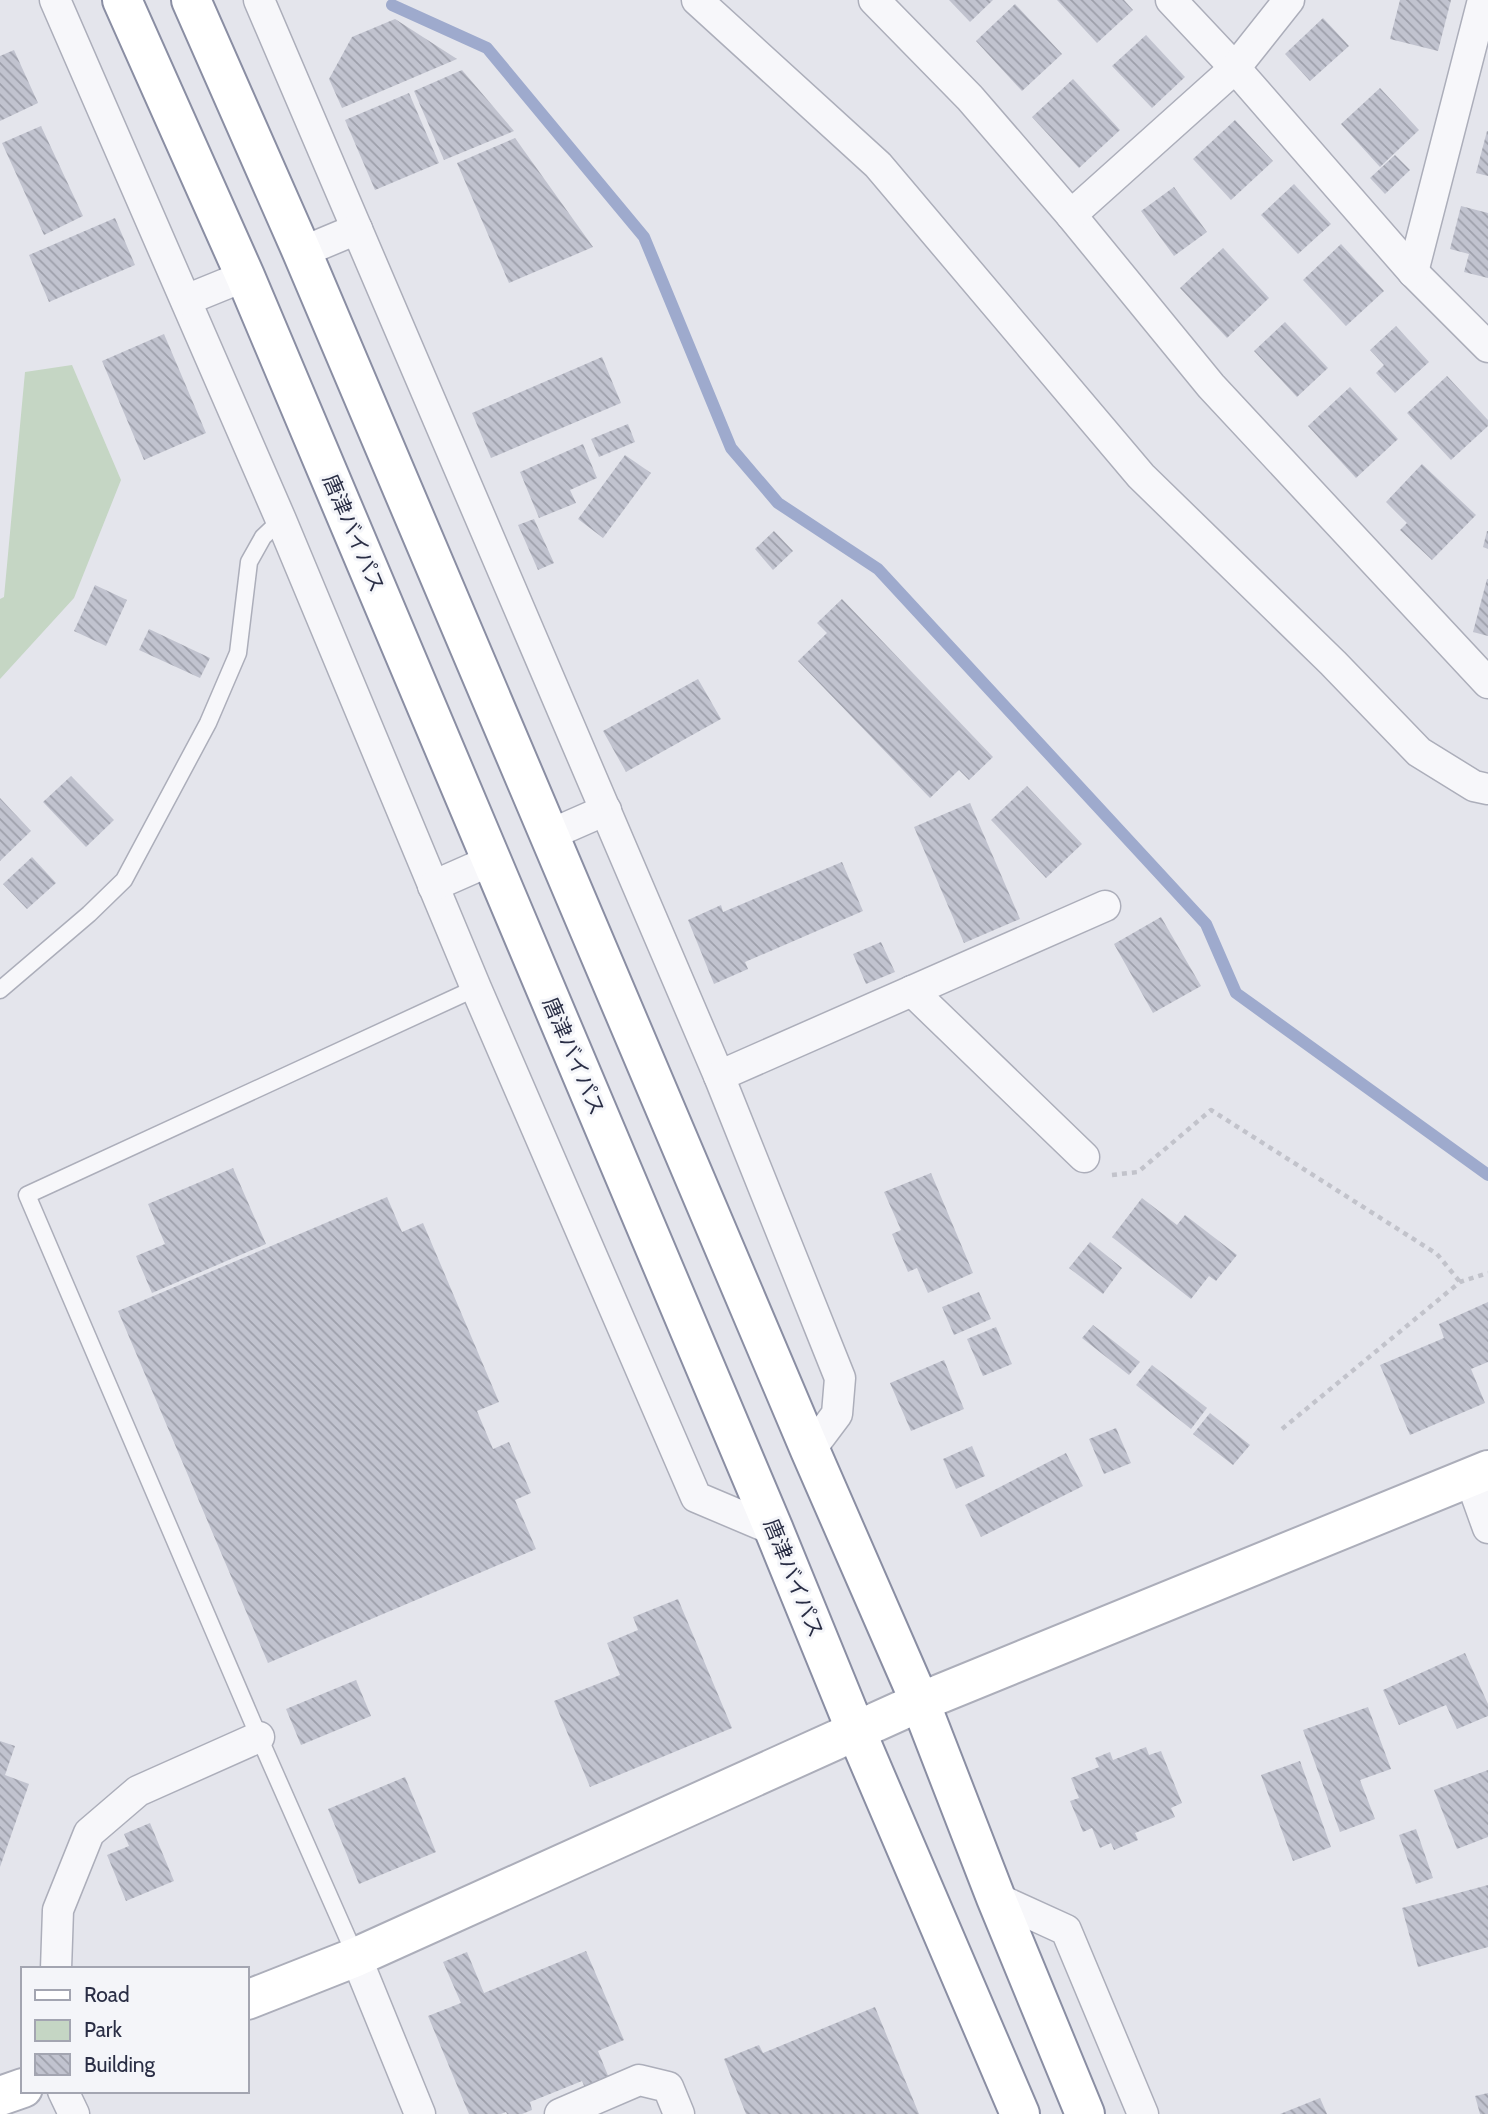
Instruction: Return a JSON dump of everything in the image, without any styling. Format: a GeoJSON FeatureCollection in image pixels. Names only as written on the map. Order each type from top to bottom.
{"type":"FeatureCollection","features":[{"type":"Feature","properties":{"kind":"main road","name":"唐津バイパス"},"geometry":{"type":"LineString","coordinates":[[122,0],[245,276],[774,1530],[856,1731],[1020,2114]]}},
{"type":"Feature","properties":{"kind":"main road"},"geometry":{"type":"LineString","coordinates":[[191,0],[302,252],[810,1450],[920,1702],[996,1898],[1085,2114]]}},
{"type":"Feature","properties":{"kind":"main road"},"geometry":{"type":"LineString","coordinates":[[248,2000],[356,1957],[920,1702],[1479,1474]]}},
{"type":"Feature","properties":{"kind":"main road"},"geometry":{"type":"LineString","coordinates":[[0,2096],[21,2089]]}},
{"type":"Feature","properties":{"kind":"street"},"geometry":{"type":"LineString","coordinates":[[55,0],[281,520],[476,988],[696,1497],[774,1530]]}},
{"type":"Feature","properties":{"kind":"street"},"geometry":{"type":"LineString","coordinates":[[259,0],[719,1076],[840,1378],[837,1414],[810,1450]]}},
{"type":"Feature","properties":{"kind":"street"},"geometry":{"type":"LineString","coordinates":[[697,0],[878,165],[1141,476],[1333,663],[1419,752],[1474,786],[1488,789]]}},
{"type":"Feature","properties":{"kind":"street"},"geometry":{"type":"LineString","coordinates":[[874,0],[970,98],[1071,215],[1210,386],[1488,683]]}},
{"type":"Feature","properties":{"kind":"street"},"geometry":{"type":"LineString","coordinates":[[1171,0],[1235,68],[1413,272],[1488,347]]}},
{"type":"Feature","properties":{"kind":"street"},"geometry":{"type":"LineString","coordinates":[[1071,215],[1235,68],[1289,0]]}},
{"type":"Feature","properties":{"kind":"street"},"geometry":{"type":"LineString","coordinates":[[1413,272],[1483,0]]}},
{"type":"Feature","properties":{"kind":"street"},"geometry":{"type":"LineString","coordinates":[[302,252],[357,229]]}},
{"type":"Feature","properties":{"kind":"street"},"geometry":{"type":"LineString","coordinates":[[186,300],[245,276]]}},
{"type":"Feature","properties":{"kind":"street"},"geometry":{"type":"LineString","coordinates":[[549,835],[606,810]]}},
{"type":"Feature","properties":{"kind":"street"},"geometry":{"type":"LineString","coordinates":[[433,886],[492,860]]}},
{"type":"Feature","properties":{"kind":"street"},"geometry":{"type":"LineString","coordinates":[[719,1076],[1105,906]]}},
{"type":"Feature","properties":{"kind":"street"},"geometry":{"type":"LineString","coordinates":[[912,990],[1084,1157]]}},
{"type":"Feature","properties":{"kind":"street"},"geometry":{"type":"LineString","coordinates":[[1479,1474],[1488,1528]]}},
{"type":"Feature","properties":{"kind":"street"},"geometry":{"type":"LineString","coordinates":[[56,1967],[58,1910],[89,1833],[138,1791],[259,1737]]}},
{"type":"Feature","properties":{"kind":"street"},"geometry":{"type":"LineString","coordinates":[[996,1898],[1066,1930],[1143,2114]]}},
{"type":"Feature","properties":{"kind":"street"},"geometry":{"type":"LineString","coordinates":[[356,1957],[420,2114]]}},
{"type":"Feature","properties":{"kind":"street"},"geometry":{"type":"LineString","coordinates":[[560,2114],[639,2080],[668,2087],[680,2114]]}},
{"type":"Feature","properties":{"kind":"street"},"geometry":{"type":"LineString","coordinates":[[64,2093],[74,2114]]}},
{"type":"Feature","properties":{"kind":"lane"},"geometry":{"type":"LineString","coordinates":[[0,990],[89,914],[124,880],[208,723],[238,653],[249,562],[263,537],[281,520]]}},
{"type":"Feature","properties":{"kind":"lane"},"geometry":{"type":"LineString","coordinates":[[356,1957],[27,1195],[476,988]]}},
{"type":"Feature","properties":{"kind":"path"},"geometry":{"type":"LineString","coordinates":[[1084,1157],[1104,1176],[1138,1172],[1211,1110],[1437,1254],[1460,1282]]}},
{"type":"Feature","properties":{"kind":"path"},"geometry":{"type":"LineString","coordinates":[[1282,1429],[1460,1282],[1488,1273]]}},
{"type":"Feature","properties":{"kind":"green space"},"geometry":{"type":"Polygon","coordinates":[[[72,365],[121,480],[74,598],[0,679],[0,599],[4,597],[25,372],[72,365]]]}},
{"type":"Feature","properties":{"kind":"building"},"geometry":{"type":"Polygon","coordinates":[[[949,0],[993,0],[970,22],[949,0]]]}},
{"type":"Feature","properties":{"kind":"building"},"geometry":{"type":"Polygon","coordinates":[[[1057,0],[1124,0],[1133,10],[1097,43],[1057,0]]]}},
{"type":"Feature","properties":{"kind":"building"},"geometry":{"type":"Polygon","coordinates":[[[1400,0],[1451,0],[1438,51],[1390,39],[1400,0]]]}},
{"type":"Feature","properties":{"kind":"building"},"geometry":{"type":"Polygon","coordinates":[[[1015,4],[1062,54],[1022,91],[976,41],[1015,4]]]}},
{"type":"Feature","properties":{"kind":"building"},"geometry":{"type":"Polygon","coordinates":[[[1323,18],[1349,46],[1310,81],[1285,54],[1323,18]]]}},
{"type":"Feature","properties":{"kind":"building"},"geometry":{"type":"Polygon","coordinates":[[[395,19],[457,59],[342,108],[329,79],[352,37],[395,19]]]}},
{"type":"Feature","properties":{"kind":"building"},"geometry":{"type":"Polygon","coordinates":[[[1146,35],[1185,77],[1152,108],[1112,66],[1146,35]]]}},
{"type":"Feature","properties":{"kind":"building"},"geometry":{"type":"Polygon","coordinates":[[[14,50],[38,103],[0,121],[0,56],[14,50]]]}},
{"type":"Feature","properties":{"kind":"building"},"geometry":{"type":"Polygon","coordinates":[[[462,70],[514,131],[444,160],[414,91],[462,70]]]}},
{"type":"Feature","properties":{"kind":"building"},"geometry":{"type":"Polygon","coordinates":[[[1073,79],[1120,130],[1079,168],[1032,117],[1073,79]]]}},
{"type":"Feature","properties":{"kind":"building"},"geometry":{"type":"Polygon","coordinates":[[[1380,88],[1419,130],[1380,167],[1341,124],[1380,88]]]}},
{"type":"Feature","properties":{"kind":"building"},"geometry":{"type":"Polygon","coordinates":[[[409,93],[439,163],[375,190],[345,120],[409,93]]]}},
{"type":"Feature","properties":{"kind":"building"},"geometry":{"type":"Polygon","coordinates":[[[1235,120],[1273,161],[1231,200],[1193,159],[1235,120]]]}},
{"type":"Feature","properties":{"kind":"building"},"geometry":{"type":"Polygon","coordinates":[[[41,126],[83,216],[44,235],[2,143],[41,126]]]}},
{"type":"Feature","properties":{"kind":"building"},"geometry":{"type":"Polygon","coordinates":[[[1488,131],[1488,176],[1476,173],[1488,131]]]}},
{"type":"Feature","properties":{"kind":"building"},"geometry":{"type":"Polygon","coordinates":[[[515,138],[593,247],[509,283],[457,163],[515,138]]]}},
{"type":"Feature","properties":{"kind":"building"},"geometry":{"type":"Polygon","coordinates":[[[1395,155],[1410,170],[1385,194],[1370,178],[1395,155]]]}},
{"type":"Feature","properties":{"kind":"building"},"geometry":{"type":"Polygon","coordinates":[[[1294,184],[1331,224],[1298,254],[1261,215],[1294,184]]]}},
{"type":"Feature","properties":{"kind":"building"},"geometry":{"type":"Polygon","coordinates":[[[1174,187],[1207,232],[1174,256],[1141,211],[1174,187]]]}},
{"type":"Feature","properties":{"kind":"building"},"geometry":{"type":"Polygon","coordinates":[[[1461,206],[1488,213],[1488,278],[1464,272],[1469,254],[1450,249],[1461,206]]]}},
{"type":"Feature","properties":{"kind":"building"},"geometry":{"type":"Polygon","coordinates":[[[115,218],[135,265],[49,302],[29,255],[115,218]]]}},
{"type":"Feature","properties":{"kind":"building"},"geometry":{"type":"Polygon","coordinates":[[[1341,244],[1384,291],[1346,326],[1303,280],[1341,244]]]}},
{"type":"Feature","properties":{"kind":"building"},"geometry":{"type":"Polygon","coordinates":[[[1223,248],[1269,298],[1227,338],[1180,288],[1223,248]]]}},
{"type":"Feature","properties":{"kind":"building"},"geometry":{"type":"Polygon","coordinates":[[[1285,322],[1328,368],[1297,397],[1254,351],[1285,322]]]}},
{"type":"Feature","properties":{"kind":"building"},"geometry":{"type":"Polygon","coordinates":[[[1396,326],[1429,362],[1395,393],[1376,373],[1384,365],[1370,350],[1396,326]]]}},
{"type":"Feature","properties":{"kind":"building"},"geometry":{"type":"Polygon","coordinates":[[[164,334],[206,433],[144,460],[102,361],[164,334]]]}},
{"type":"Feature","properties":{"kind":"building"},"geometry":{"type":"Polygon","coordinates":[[[602,357],[621,403],[491,458],[472,413],[602,357]]]}},
{"type":"Feature","properties":{"kind":"building"},"geometry":{"type":"Polygon","coordinates":[[[1447,376],[1488,420],[1488,426],[1451,460],[1407,413],[1447,376]]]}},
{"type":"Feature","properties":{"kind":"building"},"geometry":{"type":"Polygon","coordinates":[[[1350,387],[1398,439],[1356,478],[1308,426],[1350,387]]]}},
{"type":"Feature","properties":{"kind":"building"},"geometry":{"type":"Polygon","coordinates":[[[628,424],[635,442],[599,457],[591,439],[628,424]]]}},
{"type":"Feature","properties":{"kind":"building"},"geometry":{"type":"Polygon","coordinates":[[[583,444],[597,478],[570,490],[576,503],[539,518],[520,472],[583,444]]]}},
{"type":"Feature","properties":{"kind":"building"},"geometry":{"type":"Polygon","coordinates":[[[625,455],[651,473],[603,538],[578,519],[625,455]]]}},
{"type":"Feature","properties":{"kind":"building"},"geometry":{"type":"Polygon","coordinates":[[[1422,464],[1476,515],[1432,560],[1400,530],[1407,523],[1386,502],[1422,464]]]}},
{"type":"Feature","properties":{"kind":"building"},"geometry":{"type":"Polygon","coordinates":[[[534,519],[554,563],[538,570],[518,525],[534,519]]]}},
{"type":"Feature","properties":{"kind":"building"},"geometry":{"type":"Polygon","coordinates":[[[774,531],[793,551],[773,570],[755,549],[774,531]]]}},
{"type":"Feature","properties":{"kind":"building"},"geometry":{"type":"Polygon","coordinates":[[[1488,531],[1488,549],[1483,547],[1488,531]]]}},
{"type":"Feature","properties":{"kind":"building"},"geometry":{"type":"Polygon","coordinates":[[[1488,579],[1488,636],[1473,632],[1488,579]]]}},
{"type":"Feature","properties":{"kind":"building"},"geometry":{"type":"Polygon","coordinates":[[[95,585],[127,600],[106,646],[74,631],[95,585]]]}},
{"type":"Feature","properties":{"kind":"building"},"geometry":{"type":"Polygon","coordinates":[[[842,599],[993,757],[969,780],[959,770],[930,798],[798,661],[827,633],[817,623],[842,599]]]}},
{"type":"Feature","properties":{"kind":"building"},"geometry":{"type":"Polygon","coordinates":[[[149,629],[210,658],[200,678],[139,650],[149,629]]]}},
{"type":"Feature","properties":{"kind":"building"},"geometry":{"type":"Polygon","coordinates":[[[698,679],[721,719],[626,772],[603,731],[698,679]]]}},
{"type":"Feature","properties":{"kind":"building"},"geometry":{"type":"Polygon","coordinates":[[[71,776],[114,820],[86,847],[43,802],[71,776]]]}},
{"type":"Feature","properties":{"kind":"building"},"geometry":{"type":"Polygon","coordinates":[[[1027,786],[1082,844],[1046,878],[991,820],[1027,786]]]}},
{"type":"Feature","properties":{"kind":"building"},"geometry":{"type":"Polygon","coordinates":[[[0,798],[31,831],[0,861],[0,798]]]}},
{"type":"Feature","properties":{"kind":"building"},"geometry":{"type":"Polygon","coordinates":[[[970,803],[1020,919],[964,943],[914,827],[970,803]]]}},
{"type":"Feature","properties":{"kind":"building"},"geometry":{"type":"Polygon","coordinates":[[[32,857],[56,883],[27,909],[3,884],[32,857]]]}},
{"type":"Feature","properties":{"kind":"building"},"geometry":{"type":"Polygon","coordinates":[[[842,862],[863,911],[745,962],[748,969],[714,984],[688,920],[721,905],[723,912],[842,862]]]}},
{"type":"Feature","properties":{"kind":"building"},"geometry":{"type":"Polygon","coordinates":[[[1161,917],[1201,986],[1153,1013],[1114,944],[1161,917]]]}},
{"type":"Feature","properties":{"kind":"building"},"geometry":{"type":"Polygon","coordinates":[[[881,942],[895,972],[866,984],[853,954],[881,942]]]}},
{"type":"Feature","properties":{"kind":"building"},"geometry":{"type":"Polygon","coordinates":[[[233,1168],[266,1244],[152,1293],[136,1256],[165,1244],[148,1204],[233,1168]]]}},
{"type":"Feature","properties":{"kind":"building"},"geometry":{"type":"Polygon","coordinates":[[[931,1173],[973,1273],[928,1293],[917,1268],[908,1272],[892,1234],[901,1230],[884,1192],[931,1173]]]}},
{"type":"Feature","properties":{"kind":"building"},"geometry":{"type":"Polygon","coordinates":[[[387,1197],[402,1232],[423,1223],[499,1402],[477,1411],[493,1449],[509,1442],[531,1493],[515,1500],[536,1549],[268,1663],[118,1311],[387,1197]]]}},
{"type":"Feature","properties":{"kind":"building"},"geometry":{"type":"Polygon","coordinates":[[[1142,1198],[1177,1225],[1185,1215],[1237,1255],[1216,1281],[1209,1276],[1191,1299],[1112,1237],[1142,1198]]]}},
{"type":"Feature","properties":{"kind":"building"},"geometry":{"type":"Polygon","coordinates":[[[1090,1242],[1122,1268],[1103,1294],[1069,1268],[1090,1242]]]}},
{"type":"Feature","properties":{"kind":"building"},"geometry":{"type":"Polygon","coordinates":[[[979,1292],[991,1319],[954,1335],[942,1307],[979,1292]]]}},
{"type":"Feature","properties":{"kind":"building"},"geometry":{"type":"Polygon","coordinates":[[[1488,1302],[1488,1362],[1471,1369],[1485,1403],[1410,1435],[1380,1365],[1444,1338],[1439,1324],[1488,1302]]]}},
{"type":"Feature","properties":{"kind":"building"},"geometry":{"type":"Polygon","coordinates":[[[1093,1325],[1140,1362],[1129,1375],[1082,1338],[1093,1325]]]}},
{"type":"Feature","properties":{"kind":"building"},"geometry":{"type":"Polygon","coordinates":[[[996,1327],[1012,1364],[983,1376],[967,1339],[996,1327]]]}},
{"type":"Feature","properties":{"kind":"building"},"geometry":{"type":"Polygon","coordinates":[[[944,1360],[964,1409],[911,1431],[890,1383],[944,1360]]]}},
{"type":"Feature","properties":{"kind":"building"},"geometry":{"type":"Polygon","coordinates":[[[1152,1365],[1207,1408],[1191,1429],[1136,1385],[1152,1365]]]}},
{"type":"Feature","properties":{"kind":"building"},"geometry":{"type":"Polygon","coordinates":[[[1210,1413],[1250,1445],[1233,1465],[1193,1434],[1210,1413]]]}},
{"type":"Feature","properties":{"kind":"building"},"geometry":{"type":"Polygon","coordinates":[[[1116,1428],[1131,1463],[1104,1474],[1089,1439],[1116,1428]]]}},
{"type":"Feature","properties":{"kind":"building"},"geometry":{"type":"Polygon","coordinates":[[[972,1446],[985,1476],[956,1489],[943,1459],[972,1446]]]}},
{"type":"Feature","properties":{"kind":"building"},"geometry":{"type":"Polygon","coordinates":[[[1066,1453],[1083,1486],[981,1537],[965,1505],[1066,1453]]]}},
{"type":"Feature","properties":{"kind":"building"},"geometry":{"type":"Polygon","coordinates":[[[678,1599],[732,1728],[590,1787],[554,1701],[620,1675],[607,1643],[638,1630],[633,1617],[678,1599]]]}},
{"type":"Feature","properties":{"kind":"building"},"geometry":{"type":"Polygon","coordinates":[[[1465,1653],[1488,1704],[1488,1716],[1457,1729],[1446,1705],[1399,1725],[1383,1690],[1465,1653]]]}},
{"type":"Feature","properties":{"kind":"building"},"geometry":{"type":"Polygon","coordinates":[[[356,1680],[371,1716],[301,1745],[286,1709],[356,1680]]]}},
{"type":"Feature","properties":{"kind":"building"},"geometry":{"type":"Polygon","coordinates":[[[1368,1707],[1391,1769],[1360,1780],[1375,1819],[1340,1832],[1303,1730],[1368,1707]]]}},
{"type":"Feature","properties":{"kind":"building"},"geometry":{"type":"Polygon","coordinates":[[[0,1741],[15,1746],[5,1775],[29,1784],[0,1867],[0,1741]]]}},
{"type":"Feature","properties":{"kind":"building"},"geometry":{"type":"Polygon","coordinates":[[[1146,1747],[1149,1755],[1161,1751],[1182,1803],[1171,1808],[1175,1817],[1135,1833],[1138,1840],[1114,1850],[1111,1843],[1100,1848],[1092,1828],[1083,1832],[1070,1801],[1079,1798],[1071,1778],[1099,1767],[1095,1758],[1110,1752],[1113,1760],[1146,1747]]]}},
{"type":"Feature","properties":{"kind":"building"},"geometry":{"type":"Polygon","coordinates":[[[1300,1761],[1331,1847],[1293,1861],[1261,1775],[1300,1761]]]}},
{"type":"Feature","properties":{"kind":"building"},"geometry":{"type":"Polygon","coordinates":[[[1488,1770],[1488,1837],[1457,1849],[1434,1790],[1488,1770]]]}},
{"type":"Feature","properties":{"kind":"building"},"geometry":{"type":"Polygon","coordinates":[[[405,1777],[436,1852],[359,1884],[328,1809],[405,1777]]]}},
{"type":"Feature","properties":{"kind":"building"},"geometry":{"type":"Polygon","coordinates":[[[150,1823],[174,1881],[126,1901],[107,1855],[129,1846],[124,1834],[150,1823]]]}},
{"type":"Feature","properties":{"kind":"building"},"geometry":{"type":"Polygon","coordinates":[[[1416,1829],[1433,1878],[1416,1884],[1399,1835],[1416,1829]]]}},
{"type":"Feature","properties":{"kind":"building"},"geometry":{"type":"Polygon","coordinates":[[[1488,1885],[1488,1947],[1418,1967],[1402,1908],[1488,1885]]]}},
{"type":"Feature","properties":{"kind":"building"},"geometry":{"type":"Polygon","coordinates":[[[586,1951],[624,2040],[598,2051],[609,2078],[585,2088],[582,2081],[530,2102],[532,2110],[522,2114],[469,2114],[428,2016],[461,2003],[443,1962],[467,1952],[484,1993],[586,1951]]]}},
{"type":"Feature","properties":{"kind":"building"},"geometry":{"type":"Polygon","coordinates":[[[875,2007],[919,2114],[746,2114],[724,2059],[759,2045],[763,2053],[875,2007]]]}},
{"type":"Feature","properties":{"kind":"building"},"geometry":{"type":"Polygon","coordinates":[[[1488,2093],[1488,2114],[1480,2114],[1475,2096],[1488,2093]]]}},
{"type":"Feature","properties":{"kind":"building"},"geometry":{"type":"Polygon","coordinates":[[[1320,2098],[1327,2114],[1280,2114],[1320,2098]]]}},
{"type":"Feature","properties":{"kind":"waterway"},"geometry":{"type":"LineString","coordinates":[[392,5],[487,48],[644,237],[731,448],[778,503],[878,569],[1206,924],[1236,993],[1488,1175]]}}]}
